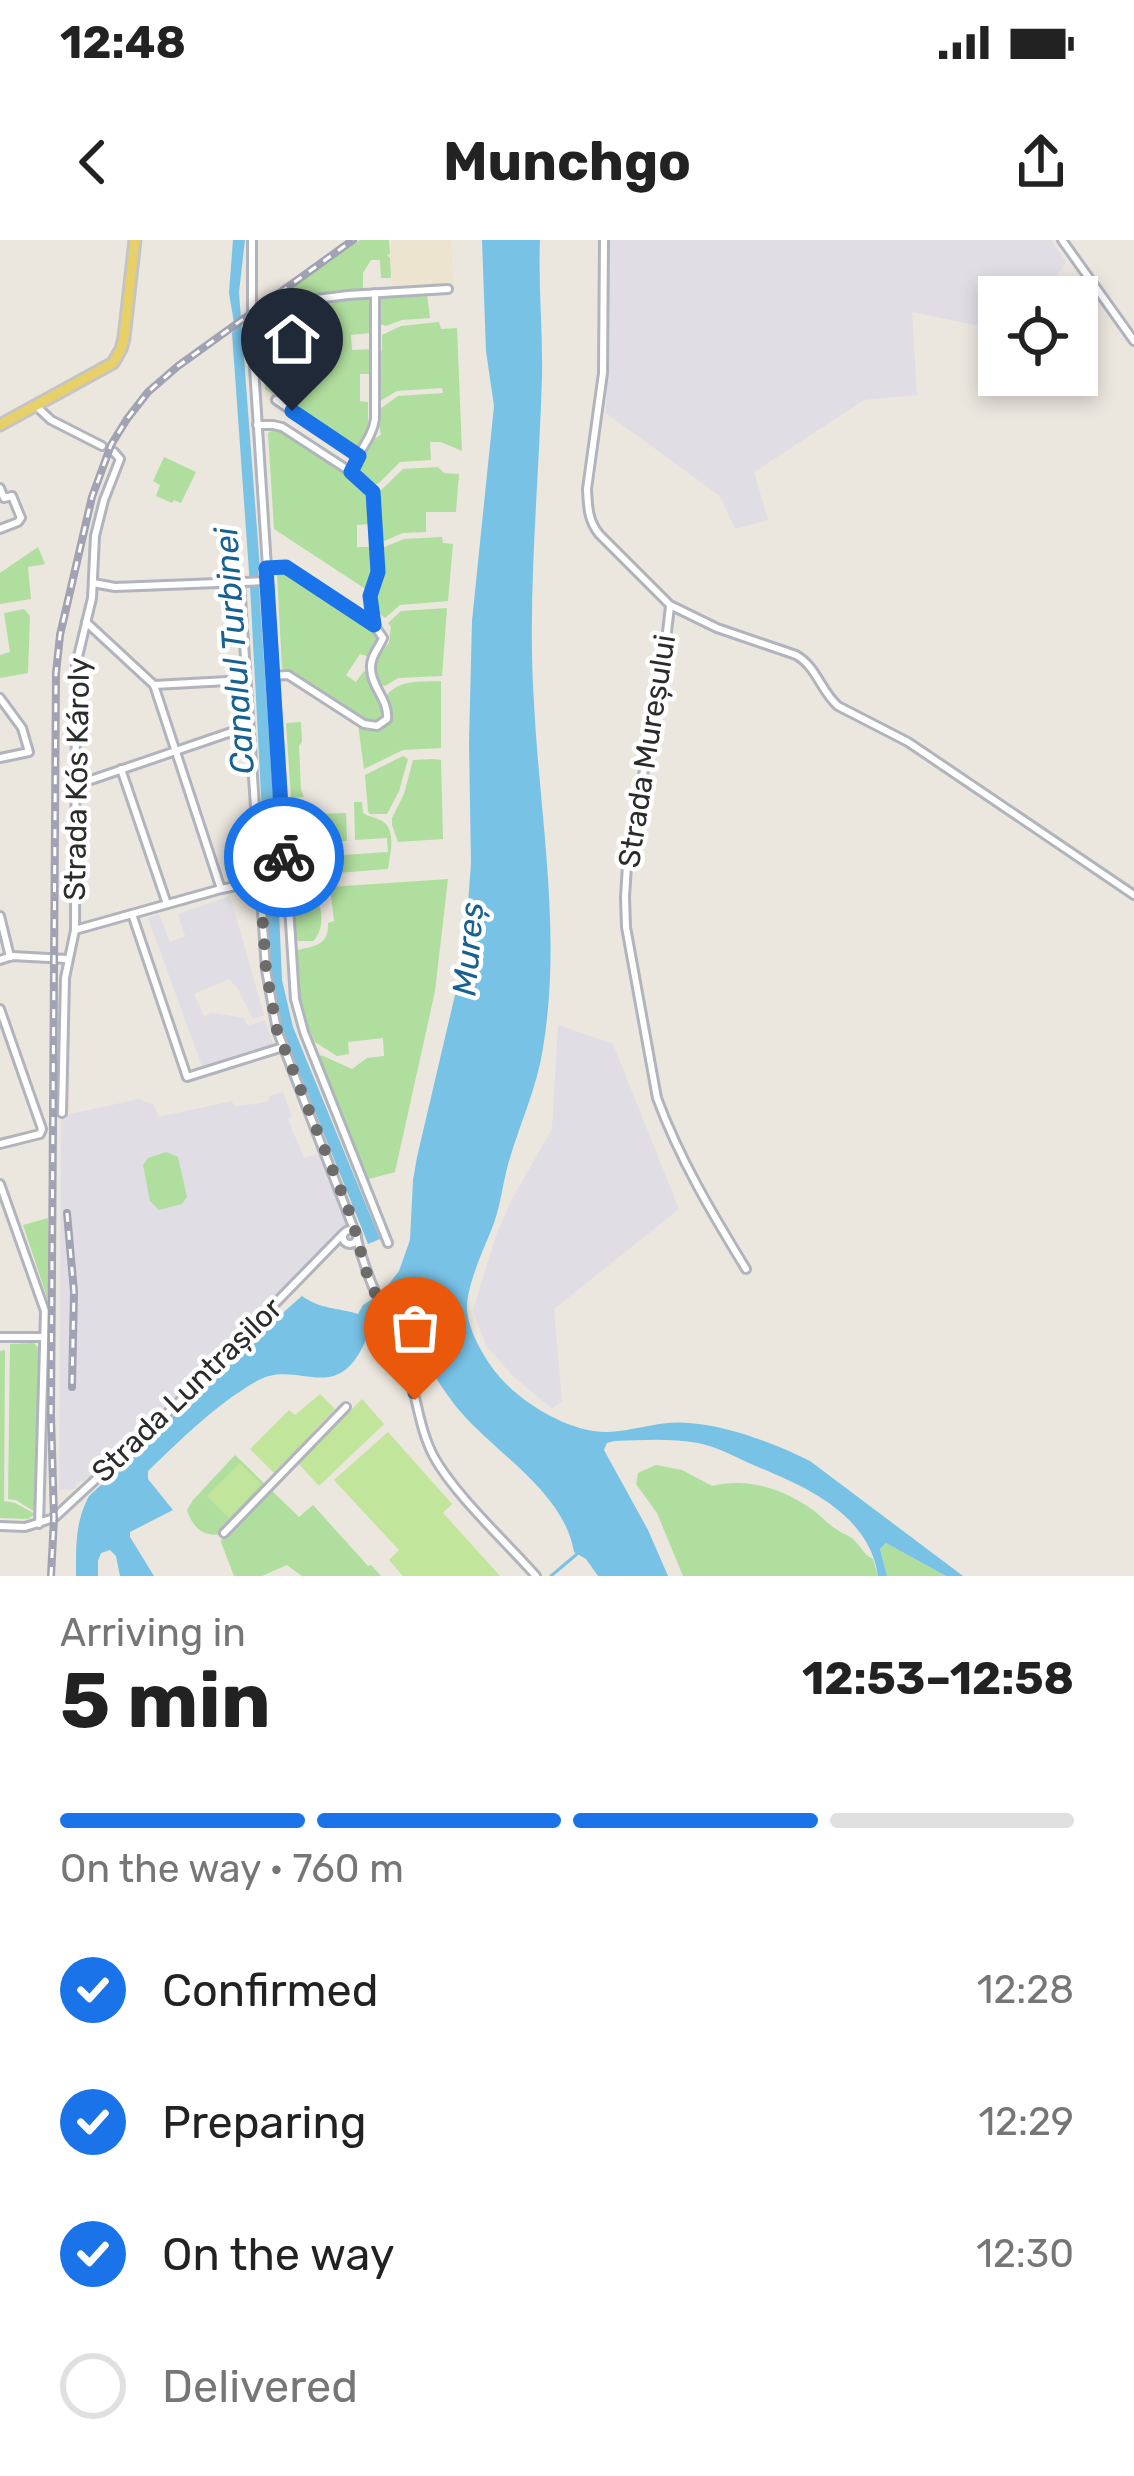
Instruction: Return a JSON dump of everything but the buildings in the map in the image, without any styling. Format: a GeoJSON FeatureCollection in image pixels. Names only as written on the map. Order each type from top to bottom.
{"type":"FeatureCollection","features":[{"type":"Feature","properties":{"kind":"main road"},"geometry":{"type":"LineString","coordinates":[[0,425],[107,368],[121,350],[135,240]]}},
{"type":"Feature","properties":{"kind":"street"},"geometry":{"type":"LineString","coordinates":[[252,240],[252,337],[265,581],[293,982],[299,1015],[388,1243]]}},
{"type":"Feature","properties":{"kind":"street","name":"Strada Mureșului"},"geometry":{"type":"LineString","coordinates":[[604,240],[603,374],[588,508],[599,534],[670,605],[627,866],[626,927],[664,1117],[746,1269]]}},
{"type":"Feature","properties":{"kind":"street"},"geometry":{"type":"LineString","coordinates":[[1062,240],[1134,341]]}},
{"type":"Feature","properties":{"kind":"street"},"geometry":{"type":"LineString","coordinates":[[252,337],[308,300],[448,289]]}},
{"type":"Feature","properties":{"kind":"street"},"geometry":{"type":"LineString","coordinates":[[351,472],[375,419],[375,293]]}},
{"type":"Feature","properties":{"kind":"street"},"geometry":{"type":"LineString","coordinates":[[276,400],[359,456]]}},
{"type":"Feature","properties":{"kind":"street"},"geometry":{"type":"LineString","coordinates":[[36,406],[56,423],[102,446]]}},
{"type":"Feature","properties":{"kind":"street"},"geometry":{"type":"LineString","coordinates":[[257,425],[282,428],[370,487],[375,501],[378,572],[370,596],[374,625],[382,638],[370,672],[388,709],[387,719],[374,726],[364,724],[288,675],[272,676]]}},
{"type":"Feature","properties":{"kind":"street","name":"Strada Kós Károly"},"geometry":{"type":"LineString","coordinates":[[62,1113],[67,959],[74,930],[76,665],[93,583],[95,536],[120,459],[114,452]]}},
{"type":"Feature","properties":{"kind":"street"},"geometry":{"type":"LineString","coordinates":[[0,488],[4,498],[13,496],[21,518],[0,529]]}},
{"type":"Feature","properties":{"kind":"street"},"geometry":{"type":"LineString","coordinates":[[266,568],[286,567],[374,625]]}},
{"type":"Feature","properties":{"kind":"street"},"geometry":{"type":"LineString","coordinates":[[93,583],[265,581]]}},
{"type":"Feature","properties":{"kind":"street"},"geometry":{"type":"LineString","coordinates":[[243,582],[270,1000],[283,1047],[352,1237],[409,1374],[417,1413],[435,1459],[536,1576]]}},
{"type":"Feature","properties":{"kind":"street"},"geometry":{"type":"LineString","coordinates":[[670,605],[704,623],[806,661],[838,706],[908,742],[1134,895]]}},
{"type":"Feature","properties":{"kind":"street"},"geometry":{"type":"LineString","coordinates":[[86,622],[154,685],[221,890]]}},
{"type":"Feature","properties":{"kind":"street"},"geometry":{"type":"LineString","coordinates":[[154,685],[246,680]]}},
{"type":"Feature","properties":{"kind":"street"},"geometry":{"type":"LineString","coordinates":[[0,698],[22,728],[29,752],[0,758]]}},
{"type":"Feature","properties":{"kind":"street"},"geometry":{"type":"LineString","coordinates":[[74,785],[249,726]]}},
{"type":"Feature","properties":{"kind":"street"},"geometry":{"type":"LineString","coordinates":[[122,769],[167,904]]}},
{"type":"Feature","properties":{"kind":"street"},"geometry":{"type":"LineString","coordinates":[[74,930],[283,876]]}},
{"type":"Feature","properties":{"kind":"street"},"geometry":{"type":"LineString","coordinates":[[132,914],[187,1077],[283,1047]]}},
{"type":"Feature","properties":{"kind":"street"},"geometry":{"type":"LineString","coordinates":[[0,916],[10,957]]}},
{"type":"Feature","properties":{"kind":"street"},"geometry":{"type":"LineString","coordinates":[[0,960],[67,959]]}},
{"type":"Feature","properties":{"kind":"street"},"geometry":{"type":"LineString","coordinates":[[0,1009],[42,1129],[40,1134],[0,1144]]}},
{"type":"Feature","properties":{"kind":"street"},"geometry":{"type":"LineString","coordinates":[[0,1184],[43,1302],[44,1337],[39,1524],[0,1526]]}},
{"type":"Feature","properties":{"kind":"street","name":"Strada Luntrașilor"},"geometry":{"type":"LineString","coordinates":[[39,1524],[54,1518],[175,1406],[330,1249],[352,1237]]}},
{"type":"Feature","properties":{"kind":"street"},"geometry":{"type":"LineString","coordinates":[[0,1337],[44,1337]]}},
{"type":"Feature","properties":{"kind":"street"},"geometry":{"type":"LineString","coordinates":[[224,1533],[346,1407]]}},
{"type":"Feature","properties":{"kind":"shaded area"},"geometry":{"type":"Polygon","coordinates":[[[391,240],[451,240],[453,285],[392,288],[391,240]]]}},
{"type":"Feature","properties":{"kind":"shaded area"},"geometry":{"type":"Polygon","coordinates":[[[607,240],[1051,240],[1066,262],[1057,276],[978,276],[978,326],[912,312],[917,395],[864,400],[754,472],[768,520],[735,529],[720,496],[606,413],[607,240]]]}},
{"type":"Feature","properties":{"kind":"shaded area"},"geometry":{"type":"Polygon","coordinates":[[[230,896],[264,1015],[253,1019],[229,979],[194,994],[204,1016],[244,1018],[248,1026],[265,1020],[273,1044],[203,1069],[148,918],[159,914],[170,942],[185,936],[178,914],[230,896]]]}},
{"type":"Feature","properties":{"kind":"shaded area"},"geometry":{"type":"Polygon","coordinates":[[[558,1025],[613,1044],[679,1209],[554,1309],[562,1401],[552,1409],[487,1347],[473,1311],[496,1235],[552,1129],[558,1025]]]}},
{"type":"Feature","properties":{"kind":"shaded area"},"geometry":{"type":"Polygon","coordinates":[[[283,1092],[304,1158],[318,1154],[347,1225],[92,1479],[76,1483],[76,1489],[59,1490],[61,1116],[139,1099],[154,1105],[158,1117],[232,1101],[234,1106],[255,1104],[283,1092]]]}},
{"type":"Feature","properties":{"kind":"green space"},"geometry":{"type":"Polygon","coordinates":[[[360,240],[389,240],[391,278],[381,278],[380,260],[371,260],[363,273],[363,291],[306,297],[261,324],[260,310],[360,240]]]}},
{"type":"Feature","properties":{"kind":"green space"},"geometry":{"type":"Polygon","coordinates":[[[427,294],[430,318],[386,326],[378,323],[381,296],[427,294]]]}},
{"type":"Feature","properties":{"kind":"green space"},"geometry":{"type":"Polygon","coordinates":[[[367,296],[371,333],[351,335],[352,350],[372,349],[371,374],[360,374],[360,401],[368,402],[368,430],[357,451],[265,389],[264,368],[285,366],[289,354],[286,317],[307,305],[367,296]]]}},
{"type":"Feature","properties":{"kind":"green space"},"geometry":{"type":"Polygon","coordinates":[[[439,322],[441,329],[457,328],[462,451],[430,442],[431,460],[400,462],[378,484],[370,483],[358,472],[369,446],[381,435],[377,411],[398,396],[443,393],[442,388],[397,391],[380,401],[382,335],[401,326],[439,322]]]}},
{"type":"Feature","properties":{"kind":"green space"},"geometry":{"type":"Polygon","coordinates":[[[275,429],[344,471],[371,494],[372,524],[357,525],[357,547],[372,547],[374,576],[367,590],[274,529],[268,433],[275,429]]]}},
{"type":"Feature","properties":{"kind":"green space"},"geometry":{"type":"Polygon","coordinates":[[[164,457],[196,472],[181,503],[156,496],[160,485],[153,481],[164,457]]]}},
{"type":"Feature","properties":{"kind":"green space"},"geometry":{"type":"Polygon","coordinates":[[[438,467],[444,473],[459,474],[456,512],[426,512],[426,532],[380,539],[378,493],[403,469],[438,467]]]}},
{"type":"Feature","properties":{"kind":"green space"},"geometry":{"type":"Polygon","coordinates":[[[442,537],[443,543],[453,544],[448,601],[400,605],[385,618],[373,600],[383,571],[382,548],[404,539],[442,537]]]}},
{"type":"Feature","properties":{"kind":"green space"},"geometry":{"type":"Polygon","coordinates":[[[38,547],[45,564],[28,567],[31,599],[0,604],[0,573],[38,547]]]}},
{"type":"Feature","properties":{"kind":"green space"},"geometry":{"type":"Polygon","coordinates":[[[285,570],[375,630],[379,642],[370,657],[360,654],[346,675],[356,682],[367,673],[383,703],[381,722],[365,722],[282,668],[277,574],[285,570]]]}},
{"type":"Feature","properties":{"kind":"green space"},"geometry":{"type":"Polygon","coordinates":[[[447,608],[442,676],[398,678],[381,685],[374,662],[389,643],[388,623],[401,611],[447,608]]]}},
{"type":"Feature","properties":{"kind":"green space"},"geometry":{"type":"Polygon","coordinates":[[[24,609],[30,616],[28,673],[0,678],[0,655],[10,652],[4,613],[24,609]]]}},
{"type":"Feature","properties":{"kind":"green space"},"geometry":{"type":"Polygon","coordinates":[[[441,681],[441,748],[403,750],[364,769],[358,724],[373,728],[388,724],[393,714],[386,696],[397,687],[441,681]]]}},
{"type":"Feature","properties":{"kind":"green space"},"geometry":{"type":"Polygon","coordinates":[[[301,722],[304,797],[291,798],[286,723],[301,722]]]}},
{"type":"Feature","properties":{"kind":"green space"},"geometry":{"type":"Polygon","coordinates":[[[403,756],[408,759],[387,814],[370,814],[365,775],[403,756]]]}},
{"type":"Feature","properties":{"kind":"green space"},"geometry":{"type":"Polygon","coordinates":[[[413,760],[441,760],[443,839],[398,842],[392,818],[413,760]]]}},
{"type":"Feature","properties":{"kind":"green space"},"geometry":{"type":"Polygon","coordinates":[[[354,802],[362,802],[363,813],[390,830],[388,869],[294,875],[290,815],[346,813],[347,841],[313,843],[314,857],[388,852],[387,838],[355,840],[354,802]]]}},
{"type":"Feature","properties":{"kind":"green space"},"geometry":{"type":"Polygon","coordinates":[[[448,879],[435,991],[395,1172],[365,1180],[318,1058],[321,1055],[352,1069],[367,1058],[384,1056],[383,1038],[348,1042],[349,1054],[337,1056],[315,1042],[297,999],[295,951],[326,937],[328,923],[334,921],[330,887],[448,879]]]}},
{"type":"Feature","properties":{"kind":"green space"},"geometry":{"type":"Polygon","coordinates":[[[301,891],[314,894],[319,905],[321,925],[313,941],[298,941],[293,936],[291,898],[301,891]]]}},
{"type":"Feature","properties":{"kind":"green space"},"geometry":{"type":"Polygon","coordinates":[[[166,1152],[178,1157],[187,1197],[182,1204],[159,1210],[150,1201],[143,1165],[148,1158],[166,1152]]]}},
{"type":"Feature","properties":{"kind":"green space"},"geometry":{"type":"Polygon","coordinates":[[[48,1218],[48,1300],[23,1225],[48,1218]]]}},
{"type":"Feature","properties":{"kind":"green space"},"geometry":{"type":"Polygon","coordinates":[[[34,1343],[38,1348],[35,1512],[8,1499],[10,1344],[34,1343]]]}},
{"type":"Feature","properties":{"kind":"green space"},"geometry":{"type":"Polygon","coordinates":[[[5,1350],[4,1501],[35,1514],[28,1519],[0,1518],[0,1351],[5,1350]]]}},
{"type":"Feature","properties":{"kind":"green space"},"geometry":{"type":"Polygon","coordinates":[[[320,1394],[335,1409],[276,1475],[250,1449],[289,1410],[295,1415],[320,1394]]]}},
{"type":"Feature","properties":{"kind":"green space"},"geometry":{"type":"Polygon","coordinates":[[[362,1399],[384,1424],[319,1486],[298,1463],[362,1399]]]}},
{"type":"Feature","properties":{"kind":"green space"},"geometry":{"type":"Polygon","coordinates":[[[388,1432],[452,1504],[443,1513],[500,1576],[403,1576],[389,1560],[399,1550],[334,1480],[388,1432]]]}},
{"type":"Feature","properties":{"kind":"green space"},"geometry":{"type":"Polygon","coordinates":[[[235,1455],[299,1517],[313,1505],[381,1576],[302,1576],[287,1565],[262,1576],[234,1576],[221,1542],[223,1534],[200,1530],[187,1510],[235,1455]]]}},
{"type":"Feature","properties":{"kind":"green space"},"geometry":{"type":"Polygon","coordinates":[[[240,1463],[261,1484],[229,1518],[207,1496],[240,1463]]]}},
{"type":"Feature","properties":{"kind":"green space"},"geometry":{"type":"Polygon","coordinates":[[[656,1465],[682,1470],[712,1486],[752,1484],[790,1496],[853,1539],[873,1559],[878,1576],[683,1576],[657,1513],[636,1484],[638,1473],[656,1465]]]}},
{"type":"Feature","properties":{"kind":"green space"},"geometry":{"type":"Polygon","coordinates":[[[886,1543],[946,1576],[887,1576],[880,1549],[886,1543]]]}},
{"type":"Feature","properties":{"kind":"water","name":"Canalul Turbinei"},"geometry":{"type":"Polygon","coordinates":[[[233,240],[245,240],[239,292],[260,569],[282,980],[293,1027],[380,1239],[368,1244],[282,1029],[271,983],[235,329],[229,293],[233,240]]]}},
{"type":"Feature","properties":{"kind":"water","name":"Mureș"},"geometry":{"type":"Polygon","coordinates":[[[482,240],[540,240],[542,376],[532,663],[550,962],[540,1063],[470,1289],[471,1327],[498,1375],[547,1414],[593,1431],[689,1423],[766,1442],[810,1461],[963,1576],[946,1576],[886,1543],[880,1549],[887,1576],[878,1576],[862,1535],[812,1492],[712,1447],[656,1440],[614,1441],[604,1450],[668,1576],[598,1576],[574,1552],[568,1530],[543,1492],[459,1410],[398,1328],[378,1337],[368,1335],[356,1358],[331,1377],[288,1374],[257,1381],[213,1411],[148,1471],[148,1479],[173,1510],[130,1532],[154,1576],[120,1576],[110,1550],[101,1553],[98,1576],[76,1576],[79,1525],[89,1496],[302,1296],[358,1314],[399,1271],[410,1240],[417,1157],[465,943],[471,863],[472,621],[494,406],[486,351],[482,240]]]}},
{"type":"Feature","properties":{"kind":"waterway"},"geometry":{"type":"LineString","coordinates":[[551,1576],[577,1554]]}},
{"type":"Feature","properties":{"kind":"railway"},"geometry":{"type":"LineString","coordinates":[[51,1576],[56,673],[60,635],[92,497],[111,445],[127,419],[178,366],[353,240]]}},
{"type":"Feature","properties":{"kind":"railway"},"geometry":{"type":"LineString","coordinates":[[67,1213],[74,1292],[72,1387]]}},
{"type":"Feature","properties":{"kind":"way so far"},"geometry":{"type":"LineString","coordinates":[[284,857],[285,876],[260,881],[273,1016],[351,1216],[367,1274],[409,1374],[415,1400]]}},
{"type":"Feature","properties":{"kind":"route"},"geometry":{"type":"LineString","coordinates":[[284,857],[266,568],[286,567],[374,625],[370,596],[378,572],[373,492],[351,472],[359,456],[292,411]]}}]}
